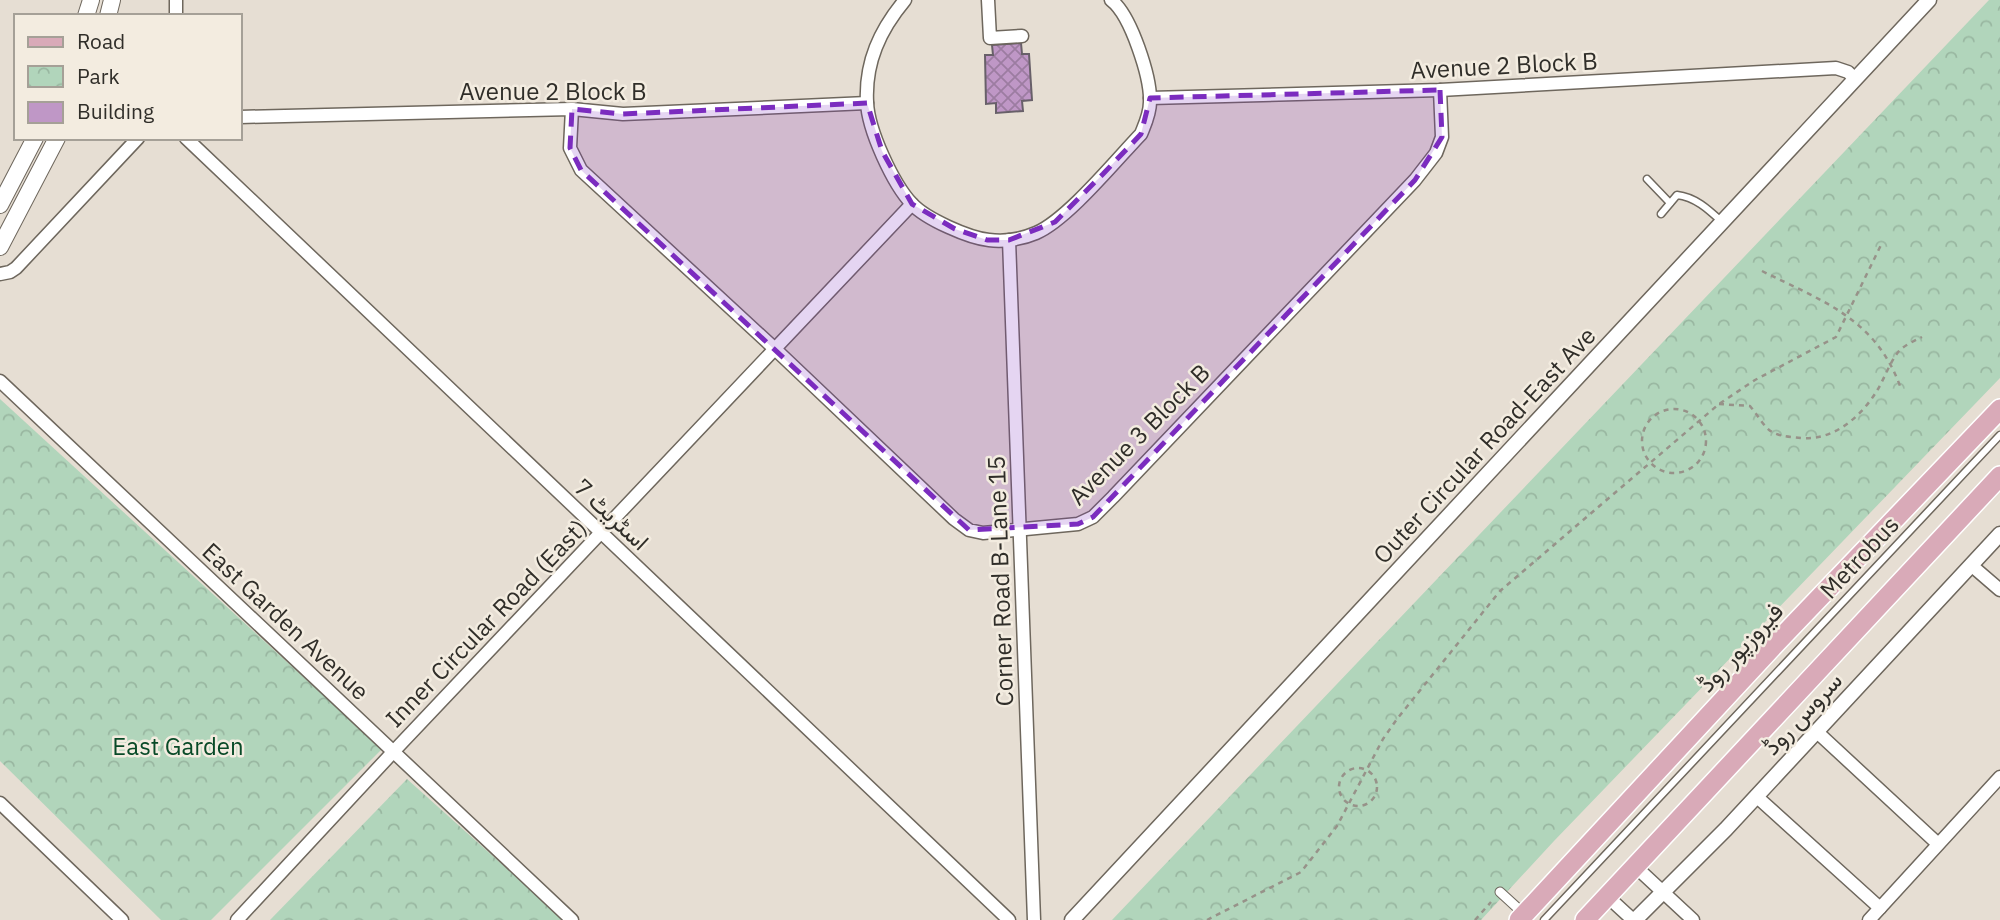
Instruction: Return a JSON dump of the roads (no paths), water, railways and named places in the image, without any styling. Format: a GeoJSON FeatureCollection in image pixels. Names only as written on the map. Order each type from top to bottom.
{"type":"FeatureCollection","features":[{"type":"Feature","properties":{"kind":"main road"},"geometry":{"type":"LineString","coordinates":[[0,205],[34,140]]}},
{"type":"Feature","properties":{"kind":"main road"},"geometry":{"type":"LineString","coordinates":[[0,247],[56,140]]}},
{"type":"Feature","properties":{"kind":"main road","name":"فیروزپور روڈ"},"geometry":{"type":"LineString","coordinates":[[1521,917],[1767,653],[2000,410]]}},
{"type":"Feature","properties":{"kind":"main road"},"geometry":{"type":"LineString","coordinates":[[1585,920],[1637,868],[2000,476]]}},
{"type":"Feature","properties":{"kind":"street"},"geometry":{"type":"LineString","coordinates":[[905,0],[890,18],[876,43],[870,66],[867,103],[881,151],[912,204],[926,215],[955,229],[987,240],[1009,240],[1036,233],[1055,222],[1141,134],[1147,120],[1150,98],[1134,32],[1126,17],[1111,0]]}},
{"type":"Feature","properties":{"kind":"street"},"geometry":{"type":"LineString","coordinates":[[988,0],[990,38],[1022,36]]}},
{"type":"Feature","properties":{"kind":"street","name":"Outer Circular Road-East Ave"},"geometry":{"type":"LineString","coordinates":[[1072,920],[1929,0]]}},
{"type":"Feature","properties":{"kind":"street","name":"Avenue 2 Block B"},"geometry":{"type":"LineString","coordinates":[[1150,98],[1440,90],[1836,68],[1849,72],[1855,79]]}},
{"type":"Feature","properties":{"kind":"street","name":"Avenue 3 Block B"},"geometry":{"type":"LineString","coordinates":[[572,109],[570,148],[581,170],[954,519],[969,530],[976,531],[1078,524],[1093,517],[1415,180],[1436,153],[1442,136],[1440,90]]}},
{"type":"Feature","properties":{"kind":"street","name":"Avenue 2 Block B"},"geometry":{"type":"LineString","coordinates":[[242,117],[572,109],[622,114],[867,103]]}},
{"type":"Feature","properties":{"kind":"street"},"geometry":{"type":"LineString","coordinates":[[0,274],[16,268],[136,140]]}},
{"type":"Feature","properties":{"kind":"street","name":"اسٹریٹ 7"},"geometry":{"type":"LineString","coordinates":[[188,140],[1009,920]]}},
{"type":"Feature","properties":{"kind":"street","name":"Inner Circular Road (East)"},"geometry":{"type":"LineString","coordinates":[[237,920],[912,204]]}},
{"type":"Feature","properties":{"kind":"street","name":"Corner Road B-Lane 15"},"geometry":{"type":"LineString","coordinates":[[1009,240],[1034,920]]}},
{"type":"Feature","properties":{"kind":"street","name":"East Garden Avenue"},"geometry":{"type":"LineString","coordinates":[[0,381],[572,920]]}},
{"type":"Feature","properties":{"kind":"street","name":"سروس روڈ"},"geometry":{"type":"LineString","coordinates":[[1634,920],[1756,796],[2000,534]]}},
{"type":"Feature","properties":{"kind":"street"},"geometry":{"type":"LineString","coordinates":[[1971,565],[2000,590]]}},
{"type":"Feature","properties":{"kind":"street"},"geometry":{"type":"LineString","coordinates":[[1816,732],[1938,845]]}},
{"type":"Feature","properties":{"kind":"street"},"geometry":{"type":"LineString","coordinates":[[1869,920],[2000,777]]}},
{"type":"Feature","properties":{"kind":"street"},"geometry":{"type":"LineString","coordinates":[[1756,796],[1880,908]]}},
{"type":"Feature","properties":{"kind":"street"},"geometry":{"type":"LineString","coordinates":[[0,803],[122,920]]}},
{"type":"Feature","properties":{"kind":"street"},"geometry":{"type":"LineString","coordinates":[[1637,868],[1693,920]]}},
{"type":"Feature","properties":{"kind":"street"},"geometry":{"type":"LineString","coordinates":[[1500,892],[1521,917]]}},
{"type":"Feature","properties":{"kind":"street"},"geometry":{"type":"LineString","coordinates":[[1608,897],[1634,920]]}},
{"type":"Feature","properties":{"kind":"lane"},"geometry":{"type":"LineString","coordinates":[[1647,179],[1670,203]]}},
{"type":"Feature","properties":{"kind":"lane"},"geometry":{"type":"LineString","coordinates":[[1661,214],[1677,195],[1687,196],[1722,222]]}},
{"type":"Feature","properties":{"kind":"lane","name":"Metrobus"},"geometry":{"type":"LineString","coordinates":[[1544,920],[2000,435]]}},
{"type":"Feature","properties":{"kind":"park label","name":"East Garden"},"geometry":{"type":"Point","coordinates":[178,746]}}]}
